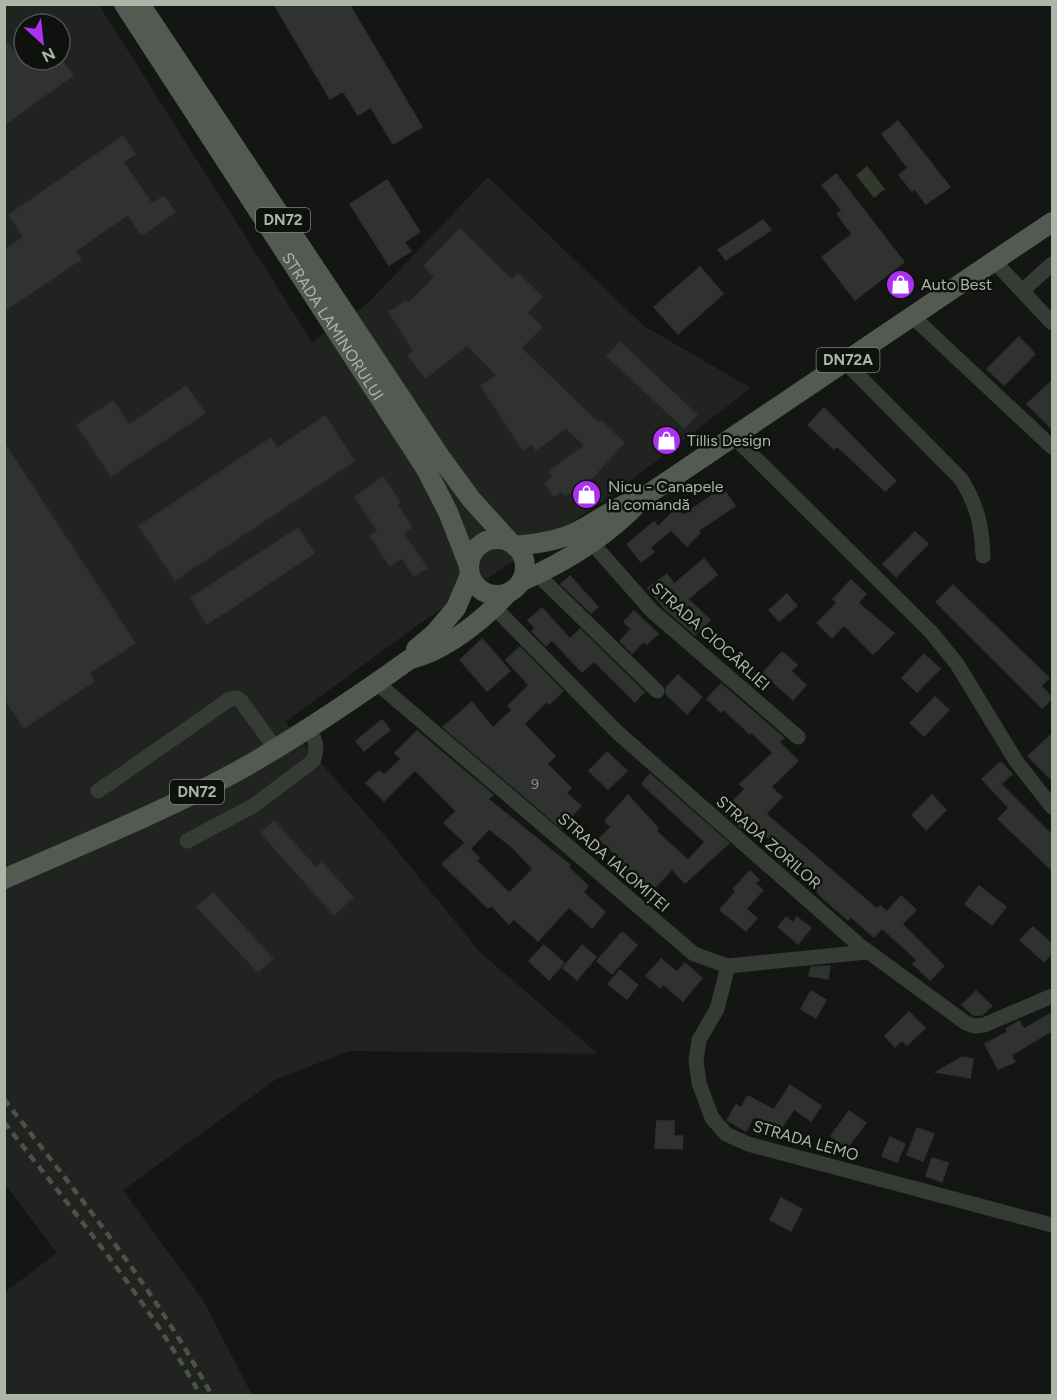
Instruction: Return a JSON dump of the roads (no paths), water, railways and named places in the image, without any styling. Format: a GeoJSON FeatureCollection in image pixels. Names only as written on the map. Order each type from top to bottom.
{"type":"FeatureCollection","features":[{"type":"Feature","properties":{"kind":"main road","name":"STRADA LAMINORULUI"},"geometry":{"type":"LineString","coordinates":[[124,4],[434,485],[470,571]]}},
{"type":"Feature","properties":{"kind":"main road","name":"STRADA LAMINORULUI"},"geometry":{"type":"LineString","coordinates":[[140,4],[441,458],[471,499],[512,544]]}},
{"type":"Feature","properties":{"kind":"main road","name":"DN72A"},"geometry":{"type":"LineString","coordinates":[[515,589],[586,536],[627,516],[644,497],[1053,222]]}},
{"type":"Feature","properties":{"kind":"main road","name":"DN72A"},"geometry":{"type":"LineString","coordinates":[[512,544],[586,536]]}},
{"type":"Feature","properties":{"kind":"main road","name":"DN72"},"geometry":{"type":"LineString","coordinates":[[4,879],[196,793],[309,728],[410,659],[418,646],[435,633],[456,608],[470,571],[471,557],[483,543],[501,540],[512,544],[524,558],[515,589],[424,656],[410,659]]}},
{"type":"Feature","properties":{"kind":"main road"},"geometry":{"type":"LineString","coordinates":[[470,571],[480,590],[489,594],[515,589]]}},
{"type":"Feature","properties":{"kind":"street"},"geometry":{"type":"LineString","coordinates":[[993,261],[1053,323]]}},
{"type":"Feature","properties":{"kind":"street"},"geometry":{"type":"LineString","coordinates":[[1022,291],[1053,264]]}},
{"type":"Feature","properties":{"kind":"street"},"geometry":{"type":"LineString","coordinates":[[912,316],[1053,447]]}},
{"type":"Feature","properties":{"kind":"street"},"geometry":{"type":"LineString","coordinates":[[845,362],[961,479],[974,500],[981,518],[983,556]]}},
{"type":"Feature","properties":{"kind":"street"},"geometry":{"type":"LineString","coordinates":[[734,437],[931,632],[957,664],[1016,761],[1053,807]]}},
{"type":"Feature","properties":{"kind":"street","name":"STRADA CIOCÂRLIEI"},"geometry":{"type":"LineString","coordinates":[[586,536],[652,611],[798,737]]}},
{"type":"Feature","properties":{"kind":"street"},"geometry":{"type":"LineString","coordinates":[[515,589],[657,691]]}},
{"type":"Feature","properties":{"kind":"street","name":"STRADA ZORILOR"},"geometry":{"type":"LineString","coordinates":[[515,589],[617,732],[867,952],[974,1026],[984,1025],[1053,996]]}},
{"type":"Feature","properties":{"kind":"street","name":"STRADA IALOMIȚEI"},"geometry":{"type":"LineString","coordinates":[[377,683],[694,954],[728,966],[867,952]]}},
{"type":"Feature","properties":{"kind":"street"},"geometry":{"type":"LineString","coordinates":[[98,791],[230,699],[237,698],[241,701],[276,748]]}},
{"type":"Feature","properties":{"kind":"street"},"geometry":{"type":"LineString","coordinates":[[187,840],[253,806],[313,761],[317,753],[316,742],[309,728]]}},
{"type":"Feature","properties":{"kind":"street","name":"STRADA LEMO"},"geometry":{"type":"LineString","coordinates":[[728,966],[717,1009],[699,1040],[696,1061],[704,1099],[712,1118],[726,1134],[748,1144],[1053,1225]]}},
{"type":"Feature","properties":{"kind":"railway"},"geometry":{"type":"LineString","coordinates":[[4,1099],[141,1280],[190,1356],[212,1396]]}},
{"type":"Feature","properties":{"kind":"railway"},"geometry":{"type":"LineString","coordinates":[[4,1122],[133,1290],[157,1324],[201,1396]]}},
{"type":"Feature","properties":{"kind":"place","name":"Auto Best"},"geometry":{"type":"Point","coordinates":[900,284]}},
{"type":"Feature","properties":{"kind":"place","name":"Tillis Design"},"geometry":{"type":"Point","coordinates":[666,440]}},
{"type":"Feature","properties":{"kind":"place","name":"Nicu - Canapele la comandă"},"geometry":{"type":"Point","coordinates":[587,495]}}]}
